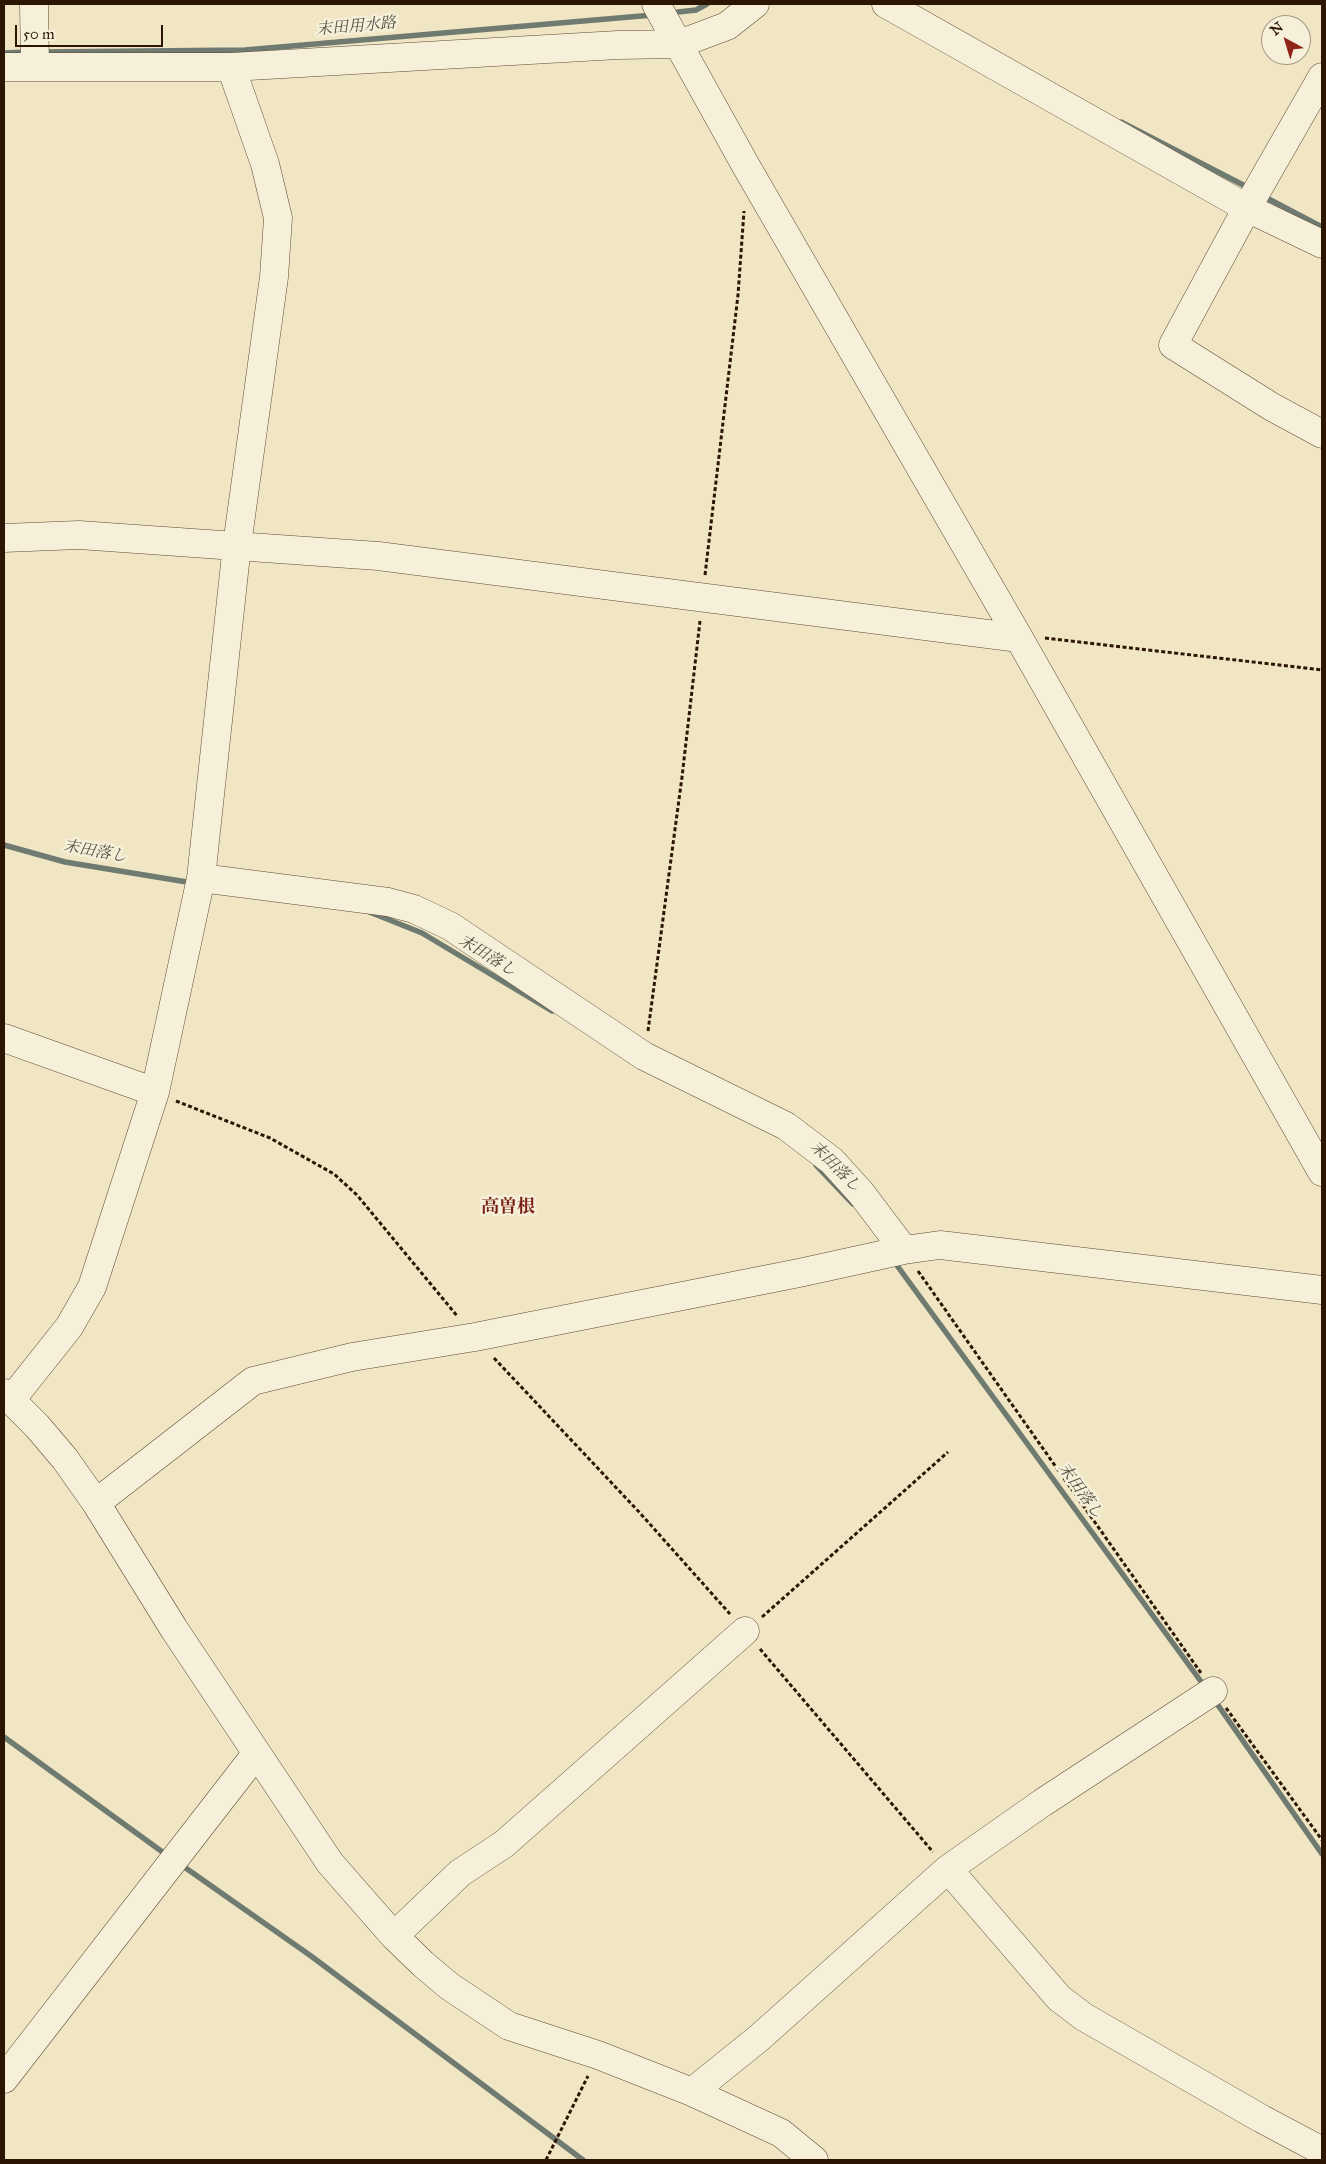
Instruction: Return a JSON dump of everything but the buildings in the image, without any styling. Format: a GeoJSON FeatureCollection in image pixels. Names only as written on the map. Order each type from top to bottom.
{"type":"FeatureCollection","features":[{"type":"Feature","properties":{"kind":"street"},"geometry":{"type":"LineString","coordinates":[[34,4],[35,66]]}},
{"type":"Feature","properties":{"kind":"street"},"geometry":{"type":"LineString","coordinates":[[656,4],[746,166],[1019,638],[1322,1172]]}},
{"type":"Feature","properties":{"kind":"street"},"geometry":{"type":"LineString","coordinates":[[4,67],[231,67],[608,46],[679,44],[727,26],[754,4]]}},
{"type":"Feature","properties":{"kind":"street"},"geometry":{"type":"LineString","coordinates":[[886,4],[1253,196],[1322,244]]}},
{"type":"Feature","properties":{"kind":"street"},"geometry":{"type":"LineString","coordinates":[[231,67],[265,164],[278,218],[274,277],[236,545],[201,878],[155,1092],[92,1287],[69,1327],[8,1396],[65,1459],[96,1503],[174,1629],[330,1863],[394,1936],[423,1964],[449,1986],[509,2026],[598,2055],[692,2092],[781,2133],[814,2160]]}},
{"type":"Feature","properties":{"kind":"street"},"geometry":{"type":"LineString","coordinates":[[1322,77],[1253,196],[1173,345],[1272,407],[1322,434]]}},
{"type":"Feature","properties":{"kind":"street"},"geometry":{"type":"LineString","coordinates":[[4,538],[79,535],[378,556],[703,596],[1019,638]]}},
{"type":"Feature","properties":{"kind":"street"},"geometry":{"type":"LineString","coordinates":[[201,878],[388,902],[414,909],[450,926],[644,1056],[786,1126],[832,1160],[861,1193],[904,1250]]}},
{"type":"Feature","properties":{"kind":"street"},"geometry":{"type":"LineString","coordinates":[[4,1038],[155,1092]]}},
{"type":"Feature","properties":{"kind":"street"},"geometry":{"type":"LineString","coordinates":[[96,1503],[253,1381],[352,1357],[475,1337],[799,1273],[904,1250],[940,1245],[1322,1290]]}},
{"type":"Feature","properties":{"kind":"street"},"geometry":{"type":"LineString","coordinates":[[394,1936],[460,1873],[504,1844],[745,1631]]}},
{"type":"Feature","properties":{"kind":"street"},"geometry":{"type":"LineString","coordinates":[[692,2092],[759,2038],[948,1869],[1042,1803],[1213,1691]]}},
{"type":"Feature","properties":{"kind":"street"},"geometry":{"type":"LineString","coordinates":[[4,2079],[256,1754]]}},
{"type":"Feature","properties":{"kind":"street"},"geometry":{"type":"LineString","coordinates":[[948,1869],[1059,1998],[1084,2017],[1262,2119],[1322,2150]]}},
{"type":"Feature","properties":{"kind":"path"},"geometry":{"type":"LineString","coordinates":[[644,1056],[682,778],[738,295],[744,206]]}},
{"type":"Feature","properties":{"kind":"path"},"geometry":{"type":"LineString","coordinates":[[1019,638],[1041,637],[1322,670]]}},
{"type":"Feature","properties":{"kind":"path"},"geometry":{"type":"LineString","coordinates":[[155,1092],[270,1138],[334,1174],[358,1196],[475,1337],[640,1513],[745,1631],[948,1869]]}},
{"type":"Feature","properties":{"kind":"path"},"geometry":{"type":"LineString","coordinates":[[904,1250],[1213,1691],[1322,1840]]}},
{"type":"Feature","properties":{"kind":"path"},"geometry":{"type":"LineString","coordinates":[[745,1631],[948,1452]]}},
{"type":"Feature","properties":{"kind":"path"},"geometry":{"type":"LineString","coordinates":[[546,2160],[598,2055]]}},
{"type":"Feature","properties":{"kind":"waterway","name":"末田用水路"},"geometry":{"type":"LineString","coordinates":[[669,13],[696,10],[707,4]]}},
{"type":"Feature","properties":{"kind":"waterway","name":"末田用水路"},"geometry":{"type":"LineString","coordinates":[[41,52],[245,50],[653,15]]}},
{"type":"Feature","properties":{"kind":"waterway","name":"末田用水路"},"geometry":{"type":"LineString","coordinates":[[4,53],[27,52]]}},
{"type":"Feature","properties":{"kind":"waterway"},"geometry":{"type":"LineString","coordinates":[[1121,122],[1251,189]]}},
{"type":"Feature","properties":{"kind":"waterway"},"geometry":{"type":"LineString","coordinates":[[1263,196],[1322,227]]}},
{"type":"Feature","properties":{"kind":"waterway","name":"末田落し"},"geometry":{"type":"LineString","coordinates":[[4,845],[65,862],[193,883]]}},
{"type":"Feature","properties":{"kind":"waterway","name":"末田落し"},"geometry":{"type":"LineString","coordinates":[[367,911],[422,933],[552,1011]]}},
{"type":"Feature","properties":{"kind":"waterway","name":"末田落し"},"geometry":{"type":"LineString","coordinates":[[816,1165],[853,1204]]}},
{"type":"Feature","properties":{"kind":"waterway","name":"末田落し"},"geometry":{"type":"LineString","coordinates":[[893,1260],[1205,1687]]}},
{"type":"Feature","properties":{"kind":"waterway","name":"末田落し"},"geometry":{"type":"LineString","coordinates":[[1213,1698],[1322,1854]]}},
{"type":"Feature","properties":{"kind":"waterway"},"geometry":{"type":"LineString","coordinates":[[4,1737],[168,1856]]}},
{"type":"Feature","properties":{"kind":"waterway"},"geometry":{"type":"LineString","coordinates":[[180,1864],[311,1956],[583,2160]]}},
{"type":"Feature","properties":{"kind":"district","name":"高曽根"},"geometry":{"type":"Point","coordinates":[508,1208]}}]}
